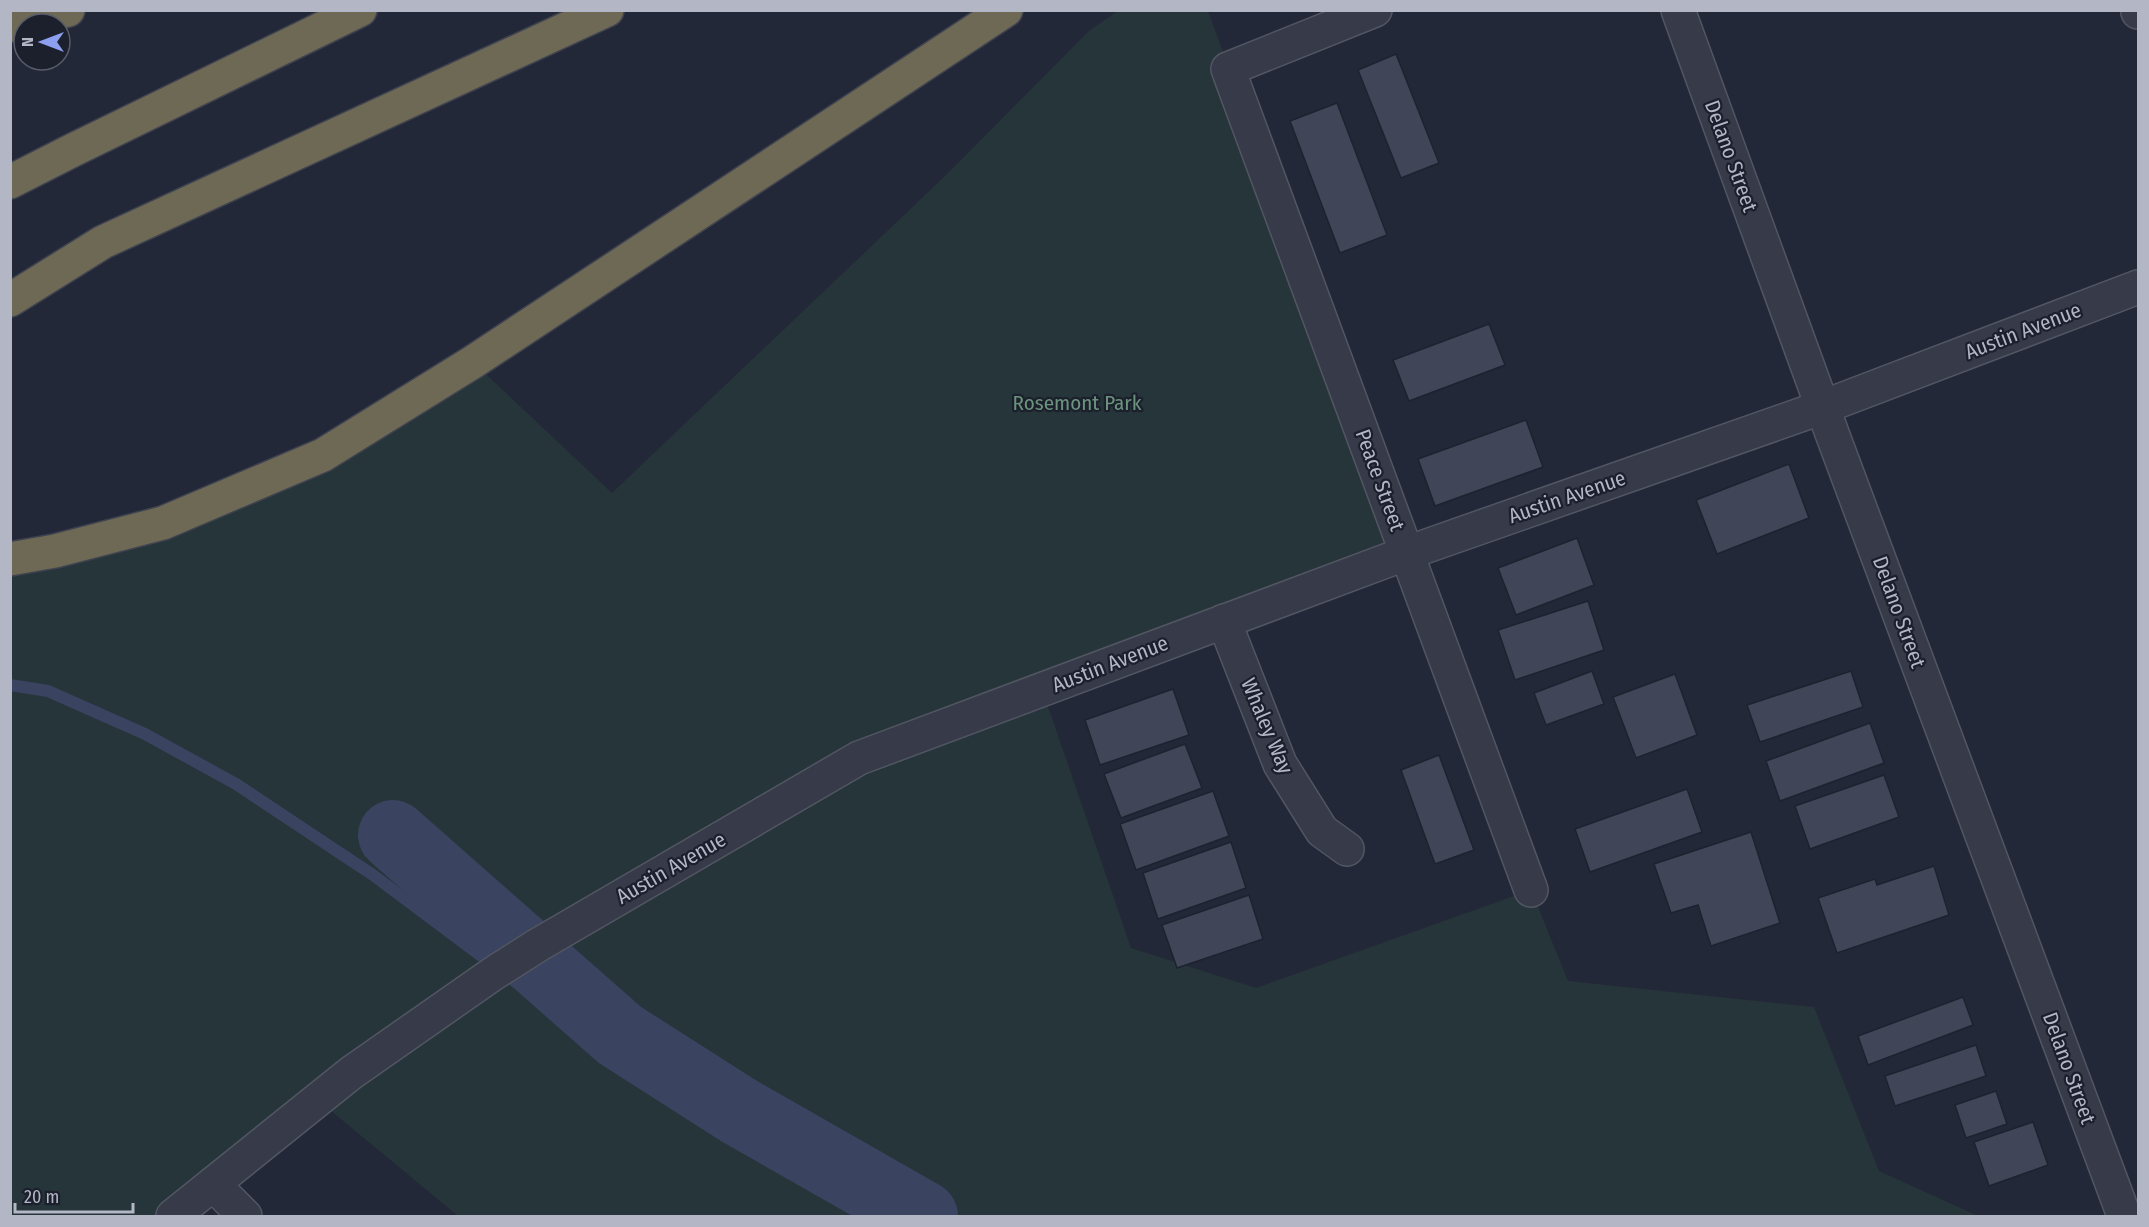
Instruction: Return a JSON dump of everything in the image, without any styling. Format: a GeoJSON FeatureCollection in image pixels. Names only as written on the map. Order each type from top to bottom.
{"type":"FeatureCollection","features":[{"type":"Feature","properties":{"kind":"highway"},"geometry":{"type":"LineString","coordinates":[[10,25],[68,10]]}},
{"type":"Feature","properties":{"kind":"highway"},"geometry":{"type":"LineString","coordinates":[[10,182],[360,10]]}},
{"type":"Feature","properties":{"kind":"highway"},"geometry":{"type":"LineString","coordinates":[[10,300],[104,242],[607,10]]}},
{"type":"Feature","properties":{"kind":"highway"},"geometry":{"type":"LineString","coordinates":[[10,559],[55,551],[163,523],[323,455],[472,362],[1006,10]]}},
{"type":"Feature","properties":{"kind":"street","name":"Peace Street"},"geometry":{"type":"LineString","coordinates":[[1375,10],[1228,69],[1531,890]]}},
{"type":"Feature","properties":{"kind":"street","name":"Delano Street"},"geometry":{"type":"LineString","coordinates":[[1678,10],[2123,1213]]}},
{"type":"Feature","properties":{"kind":"street","name":"Austin Avenue"},"geometry":{"type":"LineString","coordinates":[[173,1216],[351,1072],[494,973],[859,758],[1407,553],[1823,407],[2139,287]]}},
{"type":"Feature","properties":{"kind":"street","name":"Whaley Way"},"geometry":{"type":"LineString","coordinates":[[1224,621],[1280,764],[1322,831],[1347,849]]}},
{"type":"Feature","properties":{"kind":"street"},"geometry":{"type":"LineString","coordinates":[[213,1184],[245,1216]]}},
{"type":"Feature","properties":{"kind":"green space","name":"Rosemont Park"},"geometry":{"type":"Polygon","coordinates":[[[1119,10],[1208,11],[1407,553],[1042,689],[1131,948],[1256,988],[1531,890],[1568,981],[1814,1007],[1879,1171],[1978,1216],[458,1216],[318,1100],[173,1216],[11,1216],[11,559],[163,523],[473,362],[612,493],[944,177],[1089,31],[1119,10]]]}},
{"type":"Feature","properties":{"kind":"building"},"geometry":{"type":"Polygon","coordinates":[[[1396,54],[1439,163],[1401,178],[1358,70],[1396,54]]]}},
{"type":"Feature","properties":{"kind":"building"},"geometry":{"type":"Polygon","coordinates":[[[1337,103],[1387,235],[1340,253],[1290,121],[1337,103]]]}},
{"type":"Feature","properties":{"kind":"building"},"geometry":{"type":"Polygon","coordinates":[[[1489,324],[1505,365],[1409,401],[1393,360],[1489,324]]]}},
{"type":"Feature","properties":{"kind":"building"},"geometry":{"type":"Polygon","coordinates":[[[1526,420],[1543,467],[1435,506],[1418,459],[1526,420]]]}},
{"type":"Feature","properties":{"kind":"building"},"geometry":{"type":"Polygon","coordinates":[[[1789,464],[1809,518],[1717,554],[1696,500],[1789,464]]]}},
{"type":"Feature","properties":{"kind":"building"},"geometry":{"type":"Polygon","coordinates":[[[1577,538],[1594,585],[1516,615],[1498,568],[1577,538]]]}},
{"type":"Feature","properties":{"kind":"building"},"geometry":{"type":"Polygon","coordinates":[[[1588,601],[1604,650],[1515,680],[1498,630],[1588,601]]]}},
{"type":"Feature","properties":{"kind":"building"},"geometry":{"type":"Polygon","coordinates":[[[1592,671],[1604,704],[1546,725],[1534,693],[1592,671]]]}},
{"type":"Feature","properties":{"kind":"building"},"geometry":{"type":"Polygon","coordinates":[[[1851,671],[1863,707],[1760,742],[1747,705],[1851,671]]]}},
{"type":"Feature","properties":{"kind":"building"},"geometry":{"type":"Polygon","coordinates":[[[1675,674],[1697,735],[1636,758],[1613,697],[1675,674]]]}},
{"type":"Feature","properties":{"kind":"building"},"geometry":{"type":"Polygon","coordinates":[[[1173,689],[1189,735],[1100,765],[1085,720],[1173,689]]]}},
{"type":"Feature","properties":{"kind":"building"},"geometry":{"type":"Polygon","coordinates":[[[1870,723],[1884,763],[1780,801],[1766,761],[1870,723]]]}},
{"type":"Feature","properties":{"kind":"building"},"geometry":{"type":"Polygon","coordinates":[[[1185,744],[1202,788],[1121,818],[1104,774],[1185,744]]]}},
{"type":"Feature","properties":{"kind":"building"},"geometry":{"type":"Polygon","coordinates":[[[1439,755],[1474,850],[1435,864],[1401,770],[1439,755]]]}},
{"type":"Feature","properties":{"kind":"building"},"geometry":{"type":"Polygon","coordinates":[[[1884,775],[1899,817],[1810,849],[1795,806],[1884,775]]]}},
{"type":"Feature","properties":{"kind":"building"},"geometry":{"type":"Polygon","coordinates":[[[1687,789],[1702,832],[1590,872],[1575,829],[1687,789]]]}},
{"type":"Feature","properties":{"kind":"building"},"geometry":{"type":"Polygon","coordinates":[[[1213,791],[1229,836],[1136,870],[1120,824],[1213,791]]]}},
{"type":"Feature","properties":{"kind":"building"},"geometry":{"type":"Polygon","coordinates":[[[1751,832],[1780,923],[1711,946],[1698,905],[1671,913],[1654,864],[1751,832]]]}},
{"type":"Feature","properties":{"kind":"building"},"geometry":{"type":"Polygon","coordinates":[[[1231,842],[1246,888],[1158,919],[1143,873],[1231,842]]]}},
{"type":"Feature","properties":{"kind":"building"},"geometry":{"type":"Polygon","coordinates":[[[1934,866],[1949,915],[1837,953],[1818,898],[1875,879],[1877,885],[1934,866]]]}},
{"type":"Feature","properties":{"kind":"building"},"geometry":{"type":"Polygon","coordinates":[[[1249,895],[1263,939],[1177,968],[1162,925],[1249,895]]]}},
{"type":"Feature","properties":{"kind":"building"},"geometry":{"type":"Polygon","coordinates":[[[1963,997],[1973,1025],[1868,1065],[1858,1036],[1963,997]]]}},
{"type":"Feature","properties":{"kind":"building"},"geometry":{"type":"Polygon","coordinates":[[[1976,1045],[1986,1076],[1895,1106],[1885,1076],[1976,1045]]]}},
{"type":"Feature","properties":{"kind":"building"},"geometry":{"type":"Polygon","coordinates":[[[1996,1091],[2007,1124],[1966,1138],[1955,1105],[1996,1091]]]}},
{"type":"Feature","properties":{"kind":"building"},"geometry":{"type":"Polygon","coordinates":[[[2033,1122],[2048,1165],[1989,1186],[1974,1142],[2033,1122]]]}},
{"type":"Feature","properties":{"kind":"waterway"},"geometry":{"type":"LineString","coordinates":[[10,685],[48,691],[145,734],[236,784],[373,875],[536,997],[850,1200],[881,1216]]}},
{"type":"Feature","properties":{"kind":"waterway"},"geometry":{"type":"LineString","coordinates":[[393,835],[620,1035],[739,1111],[923,1216]]}}]}
